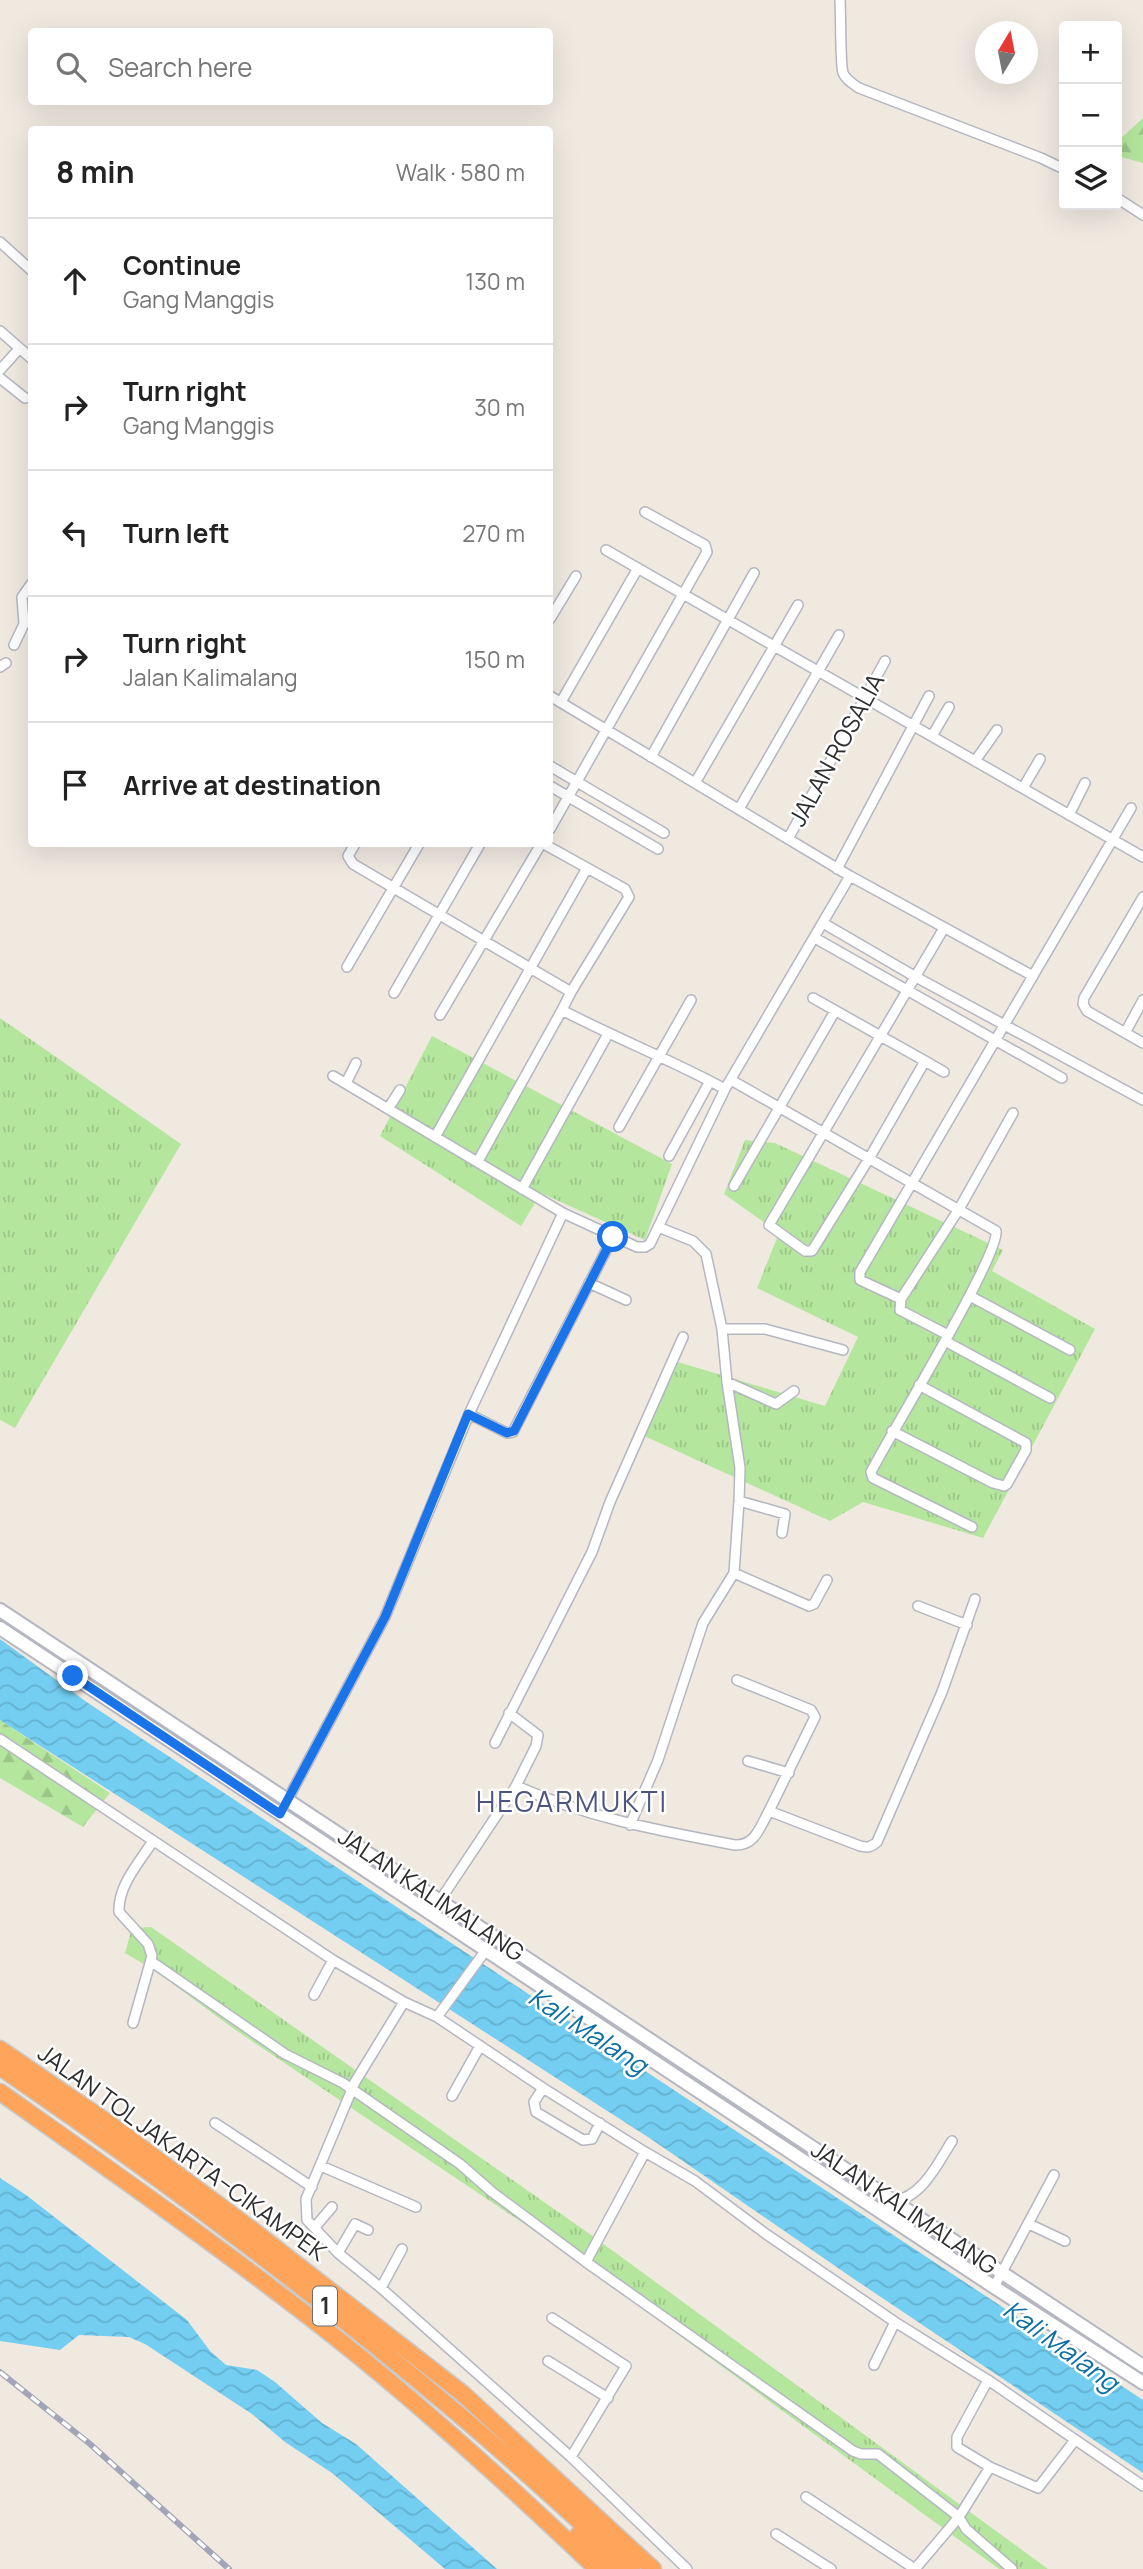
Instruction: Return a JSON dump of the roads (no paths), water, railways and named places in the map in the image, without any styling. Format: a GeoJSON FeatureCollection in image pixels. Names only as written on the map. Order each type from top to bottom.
{"type":"FeatureCollection","features":[{"type":"Feature","properties":{"kind":"highway","name":"JALAN TOL JAKARTA–CIKAMPEK"},"geometry":{"type":"LineString","coordinates":[[0,2049],[107,2122],[240,2221],[462,2393],[653,2569]]}},
{"type":"Feature","properties":{"kind":"highway","name":"1"},"geometry":{"type":"LineString","coordinates":[[0,2067],[254,2249],[458,2414],[632,2569]]}},
{"type":"Feature","properties":{"kind":"highway","name":"1"},"geometry":{"type":"LineString","coordinates":[[0,2078],[86,2137],[276,2279],[458,2425],[614,2569]]}},
{"type":"Feature","properties":{"kind":"highway","name":"1"},"geometry":{"type":"LineString","coordinates":[[0,2092],[194,2229],[337,2338],[438,2424],[597,2569]]}},
{"type":"Feature","properties":{"kind":"main road","name":"JALAN KALIMALANG"},"geometry":{"type":"LineString","coordinates":[[0,1610],[1143,2366]]}},
{"type":"Feature","properties":{"kind":"main road","name":"JALAN KALIMALANG"},"geometry":{"type":"LineString","coordinates":[[0,1628],[993,2287],[1143,2383]]}},
{"type":"Feature","properties":{"kind":"street"},"geometry":{"type":"LineString","coordinates":[[840,0],[843,72],[851,82],[859,88],[1059,167]]}},
{"type":"Feature","properties":{"kind":"street"},"geometry":{"type":"LineString","coordinates":[[1122,201],[1143,215]]}},
{"type":"Feature","properties":{"kind":"street"},"geometry":{"type":"LineString","coordinates":[[0,242],[28,267]]}},
{"type":"Feature","properties":{"kind":"street"},"geometry":{"type":"LineString","coordinates":[[0,331],[28,356]]}},
{"type":"Feature","properties":{"kind":"street"},"geometry":{"type":"LineString","coordinates":[[0,370],[19,349]]}},
{"type":"Feature","properties":{"kind":"street"},"geometry":{"type":"LineString","coordinates":[[0,378],[25,398]]}},
{"type":"Feature","properties":{"kind":"street"},"geometry":{"type":"LineString","coordinates":[[553,824],[707,552],[707,547],[645,512]]}},
{"type":"Feature","properties":{"kind":"street"},"geometry":{"type":"LineString","coordinates":[[606,550],[1143,857]]}},
{"type":"Feature","properties":{"kind":"street"},"geometry":{"type":"LineString","coordinates":[[561,702],[638,568]]}},
{"type":"Feature","properties":{"kind":"street"},"geometry":{"type":"LineString","coordinates":[[651,757],[754,573]]}},
{"type":"Feature","properties":{"kind":"street"},"geometry":{"type":"LineString","coordinates":[[553,614],[576,576]]}},
{"type":"Feature","properties":{"kind":"street"},"geometry":{"type":"LineString","coordinates":[[13,645],[24,624],[22,597],[28,589]]}},
{"type":"Feature","properties":{"kind":"street"},"geometry":{"type":"LineString","coordinates":[[695,783],[798,605]]}},
{"type":"Feature","properties":{"kind":"street"},"geometry":{"type":"LineString","coordinates":[[739,809],[839,635]]}},
{"type":"Feature","properties":{"kind":"street","name":"JALAN ROSALIA"},"geometry":{"type":"LineString","coordinates":[[788,839],[886,661]]}},
{"type":"Feature","properties":{"kind":"street"},"geometry":{"type":"LineString","coordinates":[[837,869],[929,696]]}},
{"type":"Feature","properties":{"kind":"street"},"geometry":{"type":"LineString","coordinates":[[553,698],[837,869],[1033,976]]}},
{"type":"Feature","properties":{"kind":"street"},"geometry":{"type":"LineString","coordinates":[[932,736],[949,707]]}},
{"type":"Feature","properties":{"kind":"street"},"geometry":{"type":"LineString","coordinates":[[975,761],[997,730]]}},
{"type":"Feature","properties":{"kind":"street"},"geometry":{"type":"LineString","coordinates":[[1023,788],[1040,759]]}},
{"type":"Feature","properties":{"kind":"street"},"geometry":{"type":"LineString","coordinates":[[553,768],[664,832]]}},
{"type":"Feature","properties":{"kind":"street"},"geometry":{"type":"LineString","coordinates":[[1069,815],[1085,783]]}},
{"type":"Feature","properties":{"kind":"street"},"geometry":{"type":"LineString","coordinates":[[553,788],[658,849]]}},
{"type":"Feature","properties":{"kind":"street"},"geometry":{"type":"LineString","coordinates":[[901,1299],[860,1280],[858,1274],[1131,808]]}},
{"type":"Feature","properties":{"kind":"street"},"geometry":{"type":"LineString","coordinates":[[353,847],[348,856],[350,860],[571,992]]}},
{"type":"Feature","properties":{"kind":"street"},"geometry":{"type":"LineString","coordinates":[[347,967],[417,847]]}},
{"type":"Feature","properties":{"kind":"street"},"geometry":{"type":"LineString","coordinates":[[394,993],[478,847]]}},
{"type":"Feature","properties":{"kind":"street"},"geometry":{"type":"LineString","coordinates":[[440,1015],[540,847]]}},
{"type":"Feature","properties":{"kind":"street"},"geometry":{"type":"LineString","coordinates":[[478,1161],[571,992],[629,897],[625,889],[548,847]]}},
{"type":"Feature","properties":{"kind":"street"},"geometry":{"type":"LineString","coordinates":[[435,1137],[587,868]]}},
{"type":"Feature","properties":{"kind":"street"},"geometry":{"type":"LineString","coordinates":[[333,1076],[563,1213],[637,1247],[645,1247],[654,1237],[725,1089],[850,876]]}},
{"type":"Feature","properties":{"kind":"street"},"geometry":{"type":"LineString","coordinates":[[1143,897],[1084,998],[1084,1008],[1143,1043]]}},
{"type":"Feature","properties":{"kind":"street"},"geometry":{"type":"LineString","coordinates":[[823,923],[914,976],[1143,1100]]}},
{"type":"Feature","properties":{"kind":"street"},"geometry":{"type":"LineString","coordinates":[[925,1061],[812,1251],[806,1252],[769,1223],[943,928]]}},
{"type":"Feature","properties":{"kind":"street"},"geometry":{"type":"LineString","coordinates":[[815,938],[1062,1078]]}},
{"type":"Feature","properties":{"kind":"street"},"geometry":{"type":"LineString","coordinates":[[814,998],[944,1072]]}},
{"type":"Feature","properties":{"kind":"street"},"geometry":{"type":"LineString","coordinates":[[619,1127],[691,1000]]}},
{"type":"Feature","properties":{"kind":"street"},"geometry":{"type":"LineString","coordinates":[[1125,1033],[1143,1000]]}},
{"type":"Feature","properties":{"kind":"street"},"geometry":{"type":"LineString","coordinates":[[562,1010],[725,1089]]}},
{"type":"Feature","properties":{"kind":"street"},"geometry":{"type":"LineString","coordinates":[[734,1186],[835,1011]]}},
{"type":"Feature","properties":{"kind":"street"},"geometry":{"type":"LineString","coordinates":[[522,1189],[608,1034]]}},
{"type":"Feature","properties":{"kind":"street"},"geometry":{"type":"LineString","coordinates":[[346,1083],[356,1063]]}},
{"type":"Feature","properties":{"kind":"street"},"geometry":{"type":"LineString","coordinates":[[731,1080],[870,1157],[993,1229],[997,1234],[970,1296],[871,1472],[872,1477],[972,1527]]}},
{"type":"Feature","properties":{"kind":"street"},"geometry":{"type":"LineString","coordinates":[[669,1156],[710,1081]]}},
{"type":"Feature","properties":{"kind":"street"},"geometry":{"type":"LineString","coordinates":[[388,1109],[400,1090]]}},
{"type":"Feature","properties":{"kind":"street"},"geometry":{"type":"LineString","coordinates":[[1013,1113],[959,1209],[901,1299],[901,1310],[1050,1398]]}},
{"type":"Feature","properties":{"kind":"street"},"geometry":{"type":"LineString","coordinates":[[280,1814],[385,1617],[468,1414],[563,1213]]}},
{"type":"Feature","properties":{"kind":"street"},"geometry":{"type":"LineString","coordinates":[[630,1825],[658,1760],[703,1623],[734,1573],[739,1501],[740,1468],[722,1329],[706,1254],[693,1241],[658,1227]]}},
{"type":"Feature","properties":{"kind":"street"},"geometry":{"type":"LineString","coordinates":[[468,1414],[507,1433],[513,1432],[613,1237]]}},
{"type":"Feature","properties":{"kind":"street"},"geometry":{"type":"LineString","coordinates":[[589,1283],[625,1300]]}},
{"type":"Feature","properties":{"kind":"street"},"geometry":{"type":"LineString","coordinates":[[970,1296],[1070,1350]]}},
{"type":"Feature","properties":{"kind":"street"},"geometry":{"type":"LineString","coordinates":[[722,1329],[765,1329],[843,1350]]}},
{"type":"Feature","properties":{"kind":"street"},"geometry":{"type":"LineString","coordinates":[[495,1743],[592,1552],[610,1502],[683,1338]]}},
{"type":"Feature","properties":{"kind":"street"},"geometry":{"type":"LineString","coordinates":[[727,1382],[776,1404],[794,1391]]}},
{"type":"Feature","properties":{"kind":"street"},"geometry":{"type":"LineString","coordinates":[[892,1431],[993,1483],[1004,1486],[1007,1484],[1026,1450],[1026,1443],[919,1385]]}},
{"type":"Feature","properties":{"kind":"street"},"geometry":{"type":"LineString","coordinates":[[739,1501],[785,1514],[782,1533]]}},
{"type":"Feature","properties":{"kind":"street"},"geometry":{"type":"LineString","coordinates":[[734,1573],[809,1606],[814,1604],[827,1580]]}},
{"type":"Feature","properties":{"kind":"street"},"geometry":{"type":"LineString","coordinates":[[769,1811],[860,1846],[869,1847],[877,1842],[942,1692],[975,1599]]}},
{"type":"Feature","properties":{"kind":"street"},"geometry":{"type":"LineString","coordinates":[[918,1606],[967,1625]]}},
{"type":"Feature","properties":{"kind":"street"},"geometry":{"type":"LineString","coordinates":[[516,1786],[556,1803],[630,1825],[744,1846],[752,1841],[816,1720],[813,1712],[737,1680]]}},
{"type":"Feature","properties":{"kind":"street"},"geometry":{"type":"LineString","coordinates":[[431,1914],[516,1786],[536,1746],[538,1735],[509,1713]]}},
{"type":"Feature","properties":{"kind":"street"},"geometry":{"type":"LineString","coordinates":[[0,1739],[333,1960],[437,2018],[543,2088],[695,2181],[766,2234],[895,2322],[988,2380],[1143,2486]]}},
{"type":"Feature","properties":{"kind":"street"},"geometry":{"type":"LineString","coordinates":[[748,1761],[789,1773]]}},
{"type":"Feature","properties":{"kind":"street"},"geometry":{"type":"LineString","coordinates":[[133,2023],[152,1962],[148,1944],[123,1918],[119,1912],[119,1903],[124,1887],[153,1841]]}},
{"type":"Feature","properties":{"kind":"street"},"geometry":{"type":"LineString","coordinates":[[437,2018],[486,1950]]}},
{"type":"Feature","properties":{"kind":"street"},"geometry":{"type":"LineString","coordinates":[[314,1995],[333,1960]]}},
{"type":"Feature","properties":{"kind":"street"},"geometry":{"type":"LineString","coordinates":[[152,1962],[285,2054],[344,2083],[460,2164],[492,2192],[586,2262],[853,2451],[860,2454],[878,2454],[959,2517],[966,2529],[1012,2569]]}},
{"type":"Feature","properties":{"kind":"street"},"geometry":{"type":"LineString","coordinates":[[404,2002],[355,2082],[306,2199],[305,2215],[338,2253],[571,2456],[687,2569]]}},
{"type":"Feature","properties":{"kind":"street"},"geometry":{"type":"LineString","coordinates":[[452,2096],[480,2046]]}},
{"type":"Feature","properties":{"kind":"street"},"geometry":{"type":"LineString","coordinates":[[543,2088],[534,2102],[536,2112],[583,2140],[590,2141],[600,2123]]}},
{"type":"Feature","properties":{"kind":"street"},"geometry":{"type":"LineString","coordinates":[[215,2123],[312,2187]]}},
{"type":"Feature","properties":{"kind":"street"},"geometry":{"type":"LineString","coordinates":[[884,2214],[893,2201],[904,2200],[920,2187],[952,2141]]}},
{"type":"Feature","properties":{"kind":"street"},"geometry":{"type":"LineString","coordinates":[[586,2262],[645,2152]]}},
{"type":"Feature","properties":{"kind":"street"},"geometry":{"type":"LineString","coordinates":[[321,2166],[416,2207]]}},
{"type":"Feature","properties":{"kind":"street"},"geometry":{"type":"LineString","coordinates":[[993,2287],[1054,2175]]}},
{"type":"Feature","properties":{"kind":"street"},"geometry":{"type":"LineString","coordinates":[[314,2227],[331,2207]]}},
{"type":"Feature","properties":{"kind":"street"},"geometry":{"type":"LineString","coordinates":[[338,2253],[355,2224],[368,2230]]}},
{"type":"Feature","properties":{"kind":"street"},"geometry":{"type":"LineString","coordinates":[[1028,2224],[1065,2241]]}},
{"type":"Feature","properties":{"kind":"street"},"geometry":{"type":"LineString","coordinates":[[381,2288],[402,2249]]}},
{"type":"Feature","properties":{"kind":"street"},"geometry":{"type":"LineString","coordinates":[[552,2318],[626,2366],[571,2456]]}},
{"type":"Feature","properties":{"kind":"street"},"geometry":{"type":"LineString","coordinates":[[874,2365],[895,2322]]}},
{"type":"Feature","properties":{"kind":"street"},"geometry":{"type":"LineString","coordinates":[[548,2361],[608,2398]]}},
{"type":"Feature","properties":{"kind":"street"},"geometry":{"type":"LineString","coordinates":[[988,2380],[956,2444],[957,2447],[990,2468],[1040,2487],[1075,2440]]}},
{"type":"Feature","properties":{"kind":"street"},"geometry":{"type":"LineString","coordinates":[[806,2497],[915,2569],[959,2517],[990,2468]]}},
{"type":"Feature","properties":{"kind":"street"},"geometry":{"type":"LineString","coordinates":[[776,2534],[831,2569]]}},
{"type":"Feature","properties":{"kind":"water","name":"Kali Malang"},"geometry":{"type":"Polygon","coordinates":[[[0,1639],[88,1703],[1143,2400],[1143,2473],[651,2139],[0,1720],[0,1639]]]}},
{"type":"Feature","properties":{"kind":"water"},"geometry":{"type":"Polygon","coordinates":[[[0,2178],[26,2195],[187,2320],[210,2351],[226,2365],[257,2370],[322,2423],[356,2444],[497,2569],[445,2569],[332,2473],[285,2442],[252,2414],[145,2344],[129,2337],[79,2335],[60,2350],[0,2341],[0,2178]]]}},
{"type":"Feature","properties":{"kind":"railway"},"geometry":{"type":"LineString","coordinates":[[0,2372],[90,2444],[229,2569]]}},
{"type":"Feature","properties":{"kind":"district","name":"HEGARMUKTI"},"geometry":{"type":"Point","coordinates":[572,1802]}}]}
